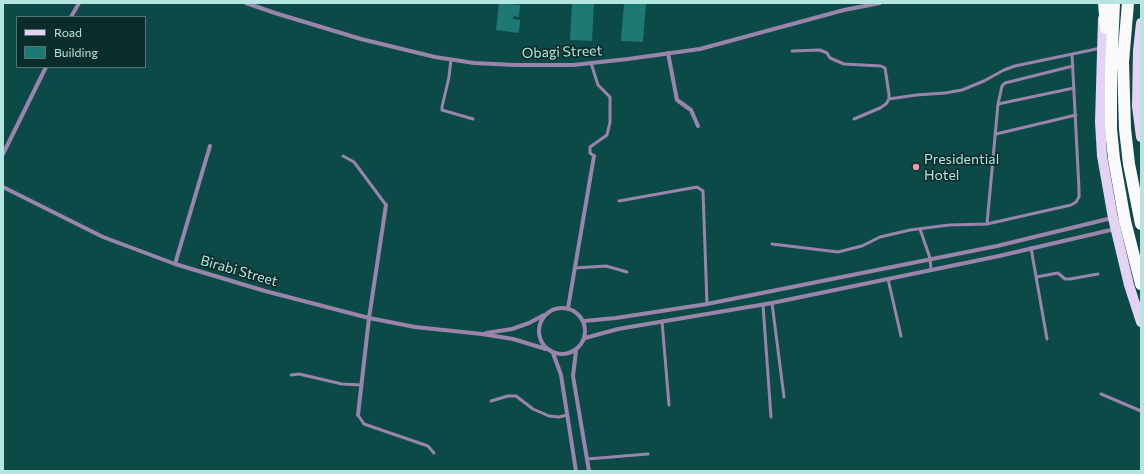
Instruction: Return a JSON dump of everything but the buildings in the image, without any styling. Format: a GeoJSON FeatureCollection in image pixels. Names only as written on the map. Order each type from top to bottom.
{"type":"FeatureCollection","features":[{"type":"Feature","properties":{"kind":"highway"},"geometry":{"type":"LineString","coordinates":[[1104,3],[1111,97]]}},
{"type":"Feature","properties":{"kind":"highway"},"geometry":{"type":"LineString","coordinates":[[1114,3],[1111,129],[1116,175],[1125,221],[1141,284]]}},
{"type":"Feature","properties":{"kind":"highway"},"geometry":{"type":"LineString","coordinates":[[1128,3],[1123,62],[1126,129],[1130,171],[1141,224]]}},
{"type":"Feature","properties":{"kind":"highway"},"geometry":{"type":"LineString","coordinates":[[1124,40],[1133,3]]}},
{"type":"Feature","properties":{"kind":"main road"},"geometry":{"type":"LineString","coordinates":[[1104,3],[1100,122],[1102,156],[1112,218],[1129,285],[1141,322]]}},
{"type":"Feature","properties":{"kind":"main road"},"geometry":{"type":"LineString","coordinates":[[1141,23],[1139,50],[1139,106],[1141,137]]}},
{"type":"Feature","properties":{"kind":"street"},"geometry":{"type":"LineString","coordinates":[[72,16],[78,3]]}},
{"type":"Feature","properties":{"kind":"street","name":"Obagi Street"},"geometry":{"type":"LineString","coordinates":[[246,3],[361,39],[474,63],[516,65],[573,65],[700,48],[860,5],[880,3]]}},
{"type":"Feature","properties":{"kind":"street"},"geometry":{"type":"LineString","coordinates":[[668,53],[677,100],[691,110],[698,126]]}},
{"type":"Feature","properties":{"kind":"street"},"geometry":{"type":"LineString","coordinates":[[3,154],[46,68]]}},
{"type":"Feature","properties":{"kind":"street"},"geometry":{"type":"LineString","coordinates":[[175,264],[210,146]]}},
{"type":"Feature","properties":{"kind":"street"},"geometry":{"type":"LineString","coordinates":[[568,308],[594,156]]}},
{"type":"Feature","properties":{"kind":"street","name":"Birabi Street"},"geometry":{"type":"LineString","coordinates":[[3,187],[103,236],[175,264],[265,291],[369,318],[415,327],[482,334]]}},
{"type":"Feature","properties":{"kind":"street"},"geometry":{"type":"LineString","coordinates":[[358,415],[369,318],[386,204]]}},
{"type":"Feature","properties":{"kind":"street"},"geometry":{"type":"LineString","coordinates":[[584,321],[611,319],[707,304],[930,258],[997,246],[1112,218]]}},
{"type":"Feature","properties":{"kind":"street"},"geometry":{"type":"LineString","coordinates":[[585,338],[618,329],[763,305],[999,256],[1116,229]]}},
{"type":"Feature","properties":{"kind":"street"},"geometry":{"type":"LineString","coordinates":[[997,246],[999,256]]}},
{"type":"Feature","properties":{"kind":"street"},"geometry":{"type":"LineString","coordinates":[[560,308],[568,308],[577,313],[584,321],[586,333],[581,346],[576,351],[560,355],[513,339],[482,334],[512,329],[530,323],[553,310],[560,308]]}},
{"type":"Feature","properties":{"kind":"street"},"geometry":{"type":"LineString","coordinates":[[546,314],[539,327],[541,342],[546,349]]}},
{"type":"Feature","properties":{"kind":"street"},"geometry":{"type":"LineString","coordinates":[[576,351],[574,376],[589,471]]}},
{"type":"Feature","properties":{"kind":"street"},"geometry":{"type":"LineString","coordinates":[[553,353],[561,375],[576,471]]}},
{"type":"Feature","properties":{"kind":"lane"},"geometry":{"type":"LineString","coordinates":[[854,119],[880,108],[889,100],[916,95],[962,90],[1015,66],[1102,48]]}},
{"type":"Feature","properties":{"kind":"lane"},"geometry":{"type":"LineString","coordinates":[[792,50],[820,50],[827,53],[830,58],[844,64],[881,66],[884,68],[889,100]]}},
{"type":"Feature","properties":{"kind":"lane"},"geometry":{"type":"LineString","coordinates":[[772,244],[838,252],[862,246],[880,237],[949,225],[987,224],[1071,205],[1076,202],[1079,197],[1079,189],[1072,54]]}},
{"type":"Feature","properties":{"kind":"lane"},"geometry":{"type":"LineString","coordinates":[[451,59],[442,110],[473,118]]}},
{"type":"Feature","properties":{"kind":"lane"},"geometry":{"type":"LineString","coordinates":[[591,63],[598,85],[610,97],[610,122],[607,135],[590,147],[590,153],[594,156]]}},
{"type":"Feature","properties":{"kind":"lane"},"geometry":{"type":"LineString","coordinates":[[987,224],[998,104],[1002,86],[1005,83],[1073,66]]}},
{"type":"Feature","properties":{"kind":"lane"},"geometry":{"type":"LineString","coordinates":[[998,104],[1074,88]]}},
{"type":"Feature","properties":{"kind":"lane"},"geometry":{"type":"LineString","coordinates":[[996,134],[1076,115]]}},
{"type":"Feature","properties":{"kind":"lane"},"geometry":{"type":"LineString","coordinates":[[342,156],[354,162],[386,204]]}},
{"type":"Feature","properties":{"kind":"lane"},"geometry":{"type":"LineString","coordinates":[[619,201],[697,187],[703,191],[707,304]]}},
{"type":"Feature","properties":{"kind":"lane"},"geometry":{"type":"LineString","coordinates":[[920,229],[930,258],[931,270]]}},
{"type":"Feature","properties":{"kind":"lane"},"geometry":{"type":"LineString","coordinates":[[1031,248],[1047,339]]}},
{"type":"Feature","properties":{"kind":"lane"},"geometry":{"type":"LineString","coordinates":[[575,268],[606,266],[627,272]]}},
{"type":"Feature","properties":{"kind":"lane"},"geometry":{"type":"LineString","coordinates":[[1036,277],[1058,273],[1065,278],[1070,279],[1098,274]]}},
{"type":"Feature","properties":{"kind":"lane"},"geometry":{"type":"LineString","coordinates":[[888,279],[901,336]]}},
{"type":"Feature","properties":{"kind":"lane"},"geometry":{"type":"LineString","coordinates":[[772,303],[784,397]]}},
{"type":"Feature","properties":{"kind":"lane"},"geometry":{"type":"LineString","coordinates":[[763,305],[771,417]]}},
{"type":"Feature","properties":{"kind":"lane"},"geometry":{"type":"LineString","coordinates":[[662,321],[669,405]]}},
{"type":"Feature","properties":{"kind":"lane"},"geometry":{"type":"LineString","coordinates":[[291,375],[300,374],[332,382],[362,385]]}},
{"type":"Feature","properties":{"kind":"lane"},"geometry":{"type":"LineString","coordinates":[[1102,394],[1141,411]]}},
{"type":"Feature","properties":{"kind":"lane"},"geometry":{"type":"LineString","coordinates":[[491,401],[508,396],[516,396],[533,409],[549,416],[567,416]]}},
{"type":"Feature","properties":{"kind":"lane"},"geometry":{"type":"LineString","coordinates":[[358,415],[364,424],[428,446],[434,453]]}},
{"type":"Feature","properties":{"kind":"lane"},"geometry":{"type":"LineString","coordinates":[[587,459],[648,454]]}},
{"type":"Feature","properties":{"kind":"place","name":"Presidential Hotel"},"geometry":{"type":"Point","coordinates":[916,167]}}]}
